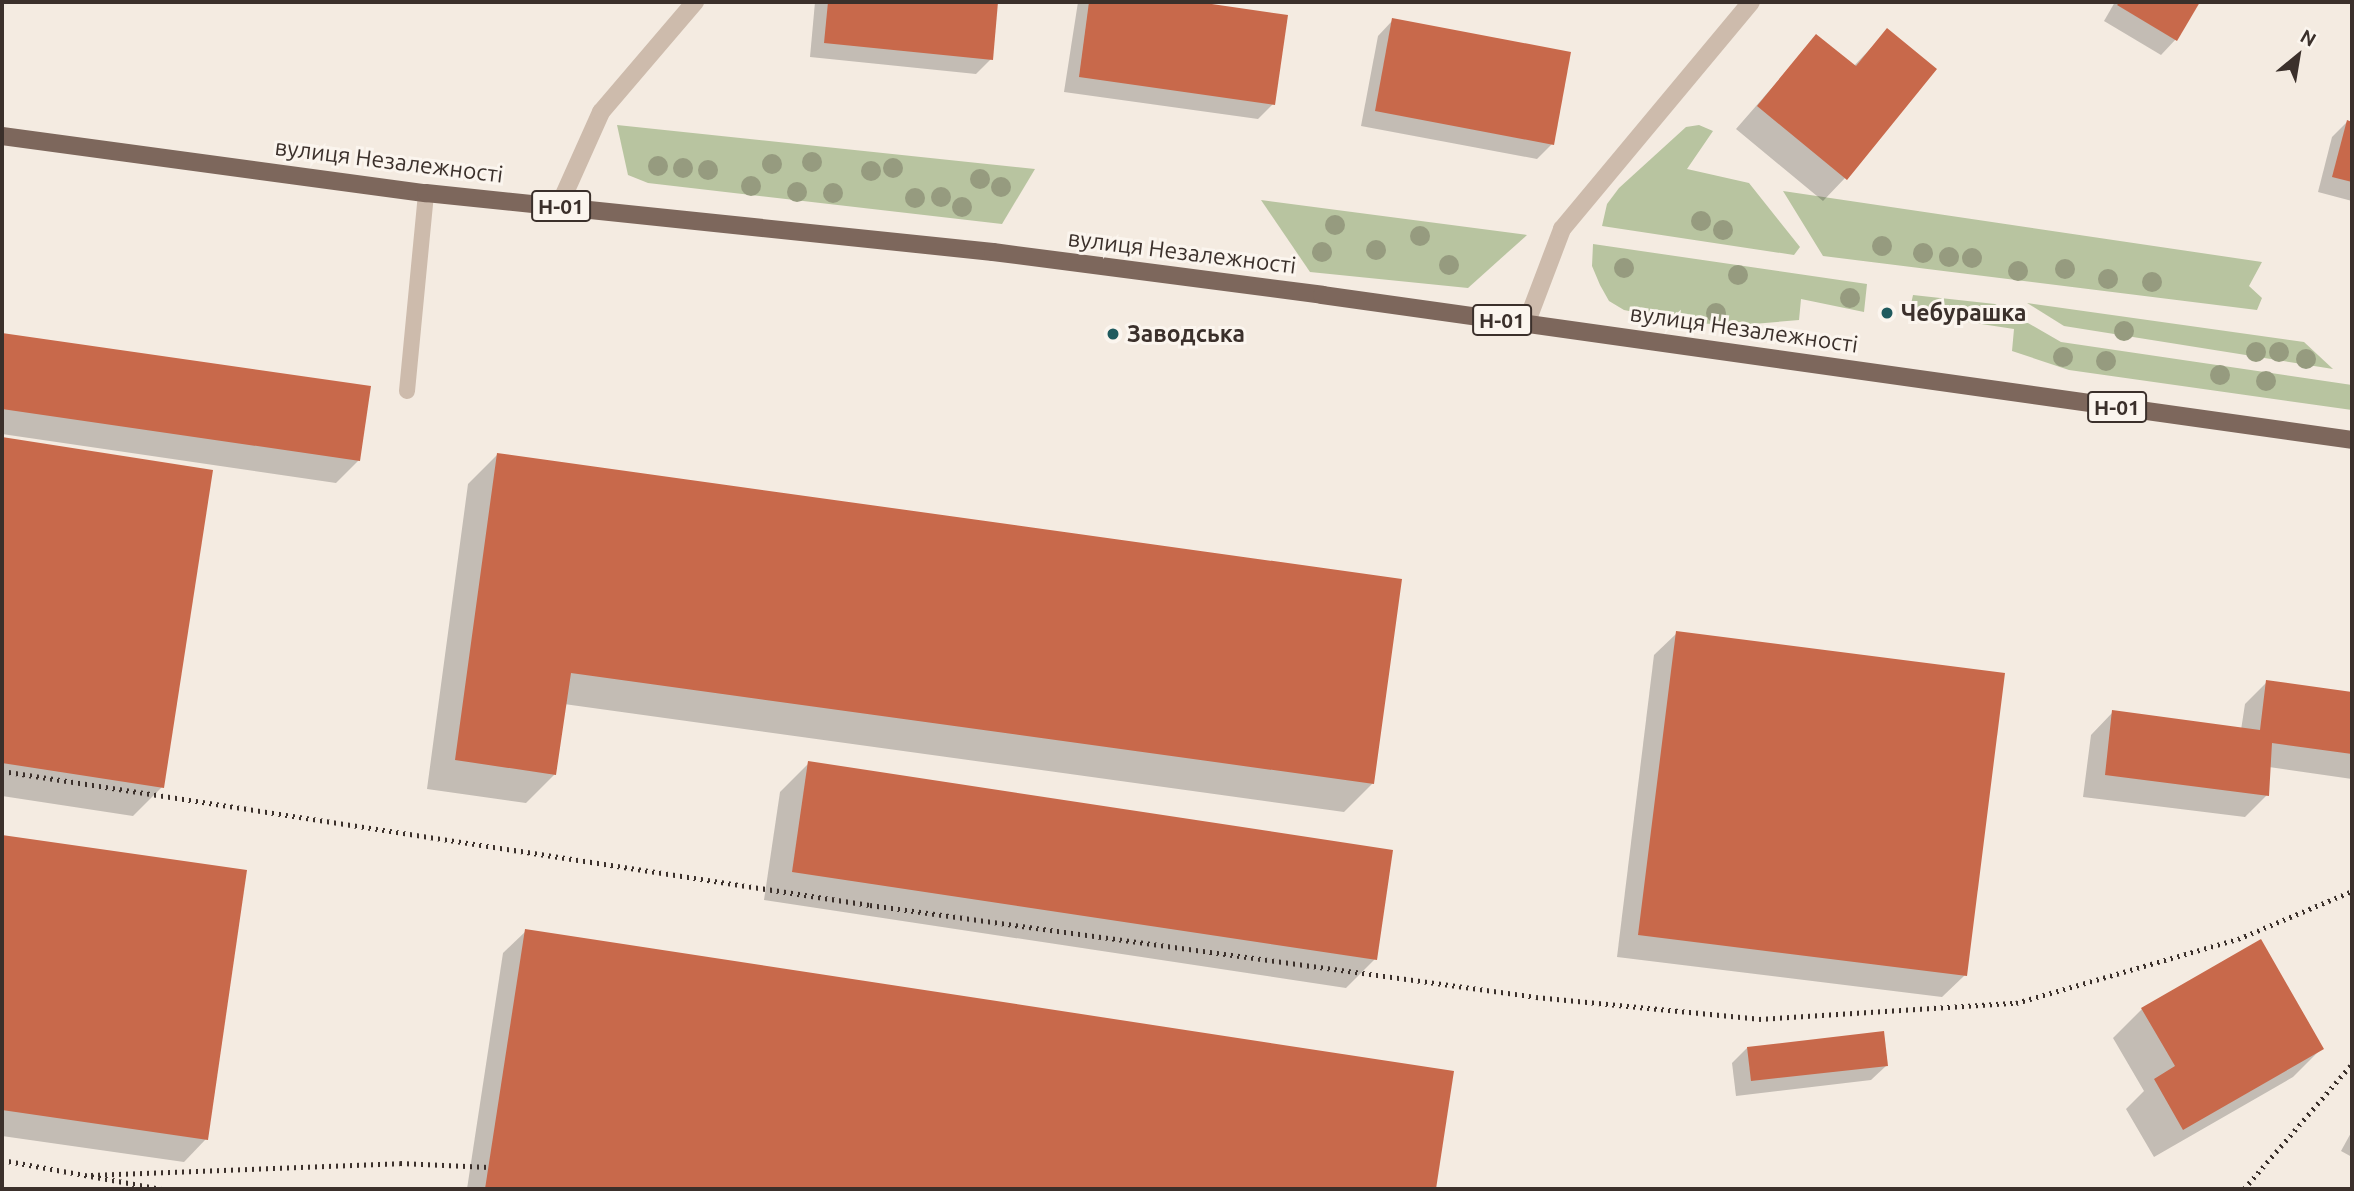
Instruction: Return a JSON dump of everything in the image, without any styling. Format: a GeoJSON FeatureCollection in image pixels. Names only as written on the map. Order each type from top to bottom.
{"type":"FeatureCollection","features":[{"type":"Feature","properties":{"kind":"main road","name":"вулиця Незалежності"},"geometry":{"type":"LineString","coordinates":[[2,136],[426,193],[993,252],[2352,440]]}},
{"type":"Feature","properties":{"kind":"street"},"geometry":{"type":"LineString","coordinates":[[559,206],[601,112],[695,2]]}},
{"type":"Feature","properties":{"kind":"street"},"geometry":{"type":"LineString","coordinates":[[1526,324],[1562,229],[1751,2]]}},
{"type":"Feature","properties":{"kind":"lane"},"geometry":{"type":"LineString","coordinates":[[407,391],[426,193]]}},
{"type":"Feature","properties":{"kind":"green space"},"geometry":{"type":"Polygon","coordinates":[[[617,125],[1035,169],[1002,224],[648,183],[628,175],[617,125]]]}},
{"type":"Feature","properties":{"kind":"green space"},"geometry":{"type":"Polygon","coordinates":[[[1699,125],[1713,131],[1687,169],[1749,183],[1800,247],[1794,255],[1602,226],[1607,204],[1619,188],[1686,127],[1699,125]]]}},
{"type":"Feature","properties":{"kind":"green space"},"geometry":{"type":"Polygon","coordinates":[[[1783,191],[2262,262],[2249,286],[2262,298],[2257,310],[1823,256],[1783,191]]]}},
{"type":"Feature","properties":{"kind":"green space"},"geometry":{"type":"Polygon","coordinates":[[[1261,200],[1527,235],[1468,288],[1310,272],[1261,200]]]}},
{"type":"Feature","properties":{"kind":"green space"},"geometry":{"type":"Polygon","coordinates":[[[1593,244],[1867,284],[1864,312],[1801,299],[1799,320],[1741,325],[1688,323],[1624,310],[1609,301],[1600,285],[1592,266],[1593,244]]]}},
{"type":"Feature","properties":{"kind":"green space"},"geometry":{"type":"Polygon","coordinates":[[[1913,295],[1995,304],[2061,342],[2352,385],[2352,410],[2069,370],[2012,351],[2014,329],[1909,313],[1913,295]]]}},
{"type":"Feature","properties":{"kind":"green space"},"geometry":{"type":"Polygon","coordinates":[[[2027,303],[2304,342],[2333,369],[2064,326],[2027,303]]]}},
{"type":"Feature","properties":{"kind":"building"},"geometry":{"type":"Polygon","coordinates":[[[828,2],[998,2],[993,60],[824,43],[828,2]]]}},
{"type":"Feature","properties":{"kind":"building"},"geometry":{"type":"Polygon","coordinates":[[[1089,2],[1198,2],[1288,15],[1275,105],[1079,77],[1089,2]]]}},
{"type":"Feature","properties":{"kind":"building"},"geometry":{"type":"Polygon","coordinates":[[[2120,2],[2200,2],[2177,41],[2117,5],[2120,2]]]}},
{"type":"Feature","properties":{"kind":"building"},"geometry":{"type":"Polygon","coordinates":[[[1392,18],[1571,52],[1554,145],[1375,111],[1392,18]]]}},
{"type":"Feature","properties":{"kind":"building"},"geometry":{"type":"Polygon","coordinates":[[[1887,28],[1937,69],[1847,180],[1757,106],[1816,34],[1856,66],[1887,28]]]}},
{"type":"Feature","properties":{"kind":"building"},"geometry":{"type":"Polygon","coordinates":[[[2347,120],[2352,122],[2352,182],[2332,177],[2347,120]]]}},
{"type":"Feature","properties":{"kind":"building"},"geometry":{"type":"Polygon","coordinates":[[[2,333],[371,386],[360,461],[2,409],[2,333]]]}},
{"type":"Feature","properties":{"kind":"building"},"geometry":{"type":"Polygon","coordinates":[[[2,437],[213,470],[164,788],[2,763],[2,437]]]}},
{"type":"Feature","properties":{"kind":"building"},"geometry":{"type":"Polygon","coordinates":[[[497,453],[1402,579],[1374,784],[571,673],[556,775],[455,760],[497,453]]]}},
{"type":"Feature","properties":{"kind":"building"},"geometry":{"type":"Polygon","coordinates":[[[1676,631],[2005,673],[1967,976],[1638,935],[1676,631]]]}},
{"type":"Feature","properties":{"kind":"building"},"geometry":{"type":"Polygon","coordinates":[[[2266,680],[2352,692],[2352,754],[2272,743],[2269,796],[2105,775],[2112,710],[2260,730],[2266,680]]]}},
{"type":"Feature","properties":{"kind":"building"},"geometry":{"type":"Polygon","coordinates":[[[808,761],[1393,850],[1377,960],[792,872],[808,761]]]}},
{"type":"Feature","properties":{"kind":"building"},"geometry":{"type":"Polygon","coordinates":[[[2,835],[247,870],[208,1140],[2,1110],[2,835]]]}},
{"type":"Feature","properties":{"kind":"building"},"geometry":{"type":"Polygon","coordinates":[[[525,929],[1454,1071],[1436,1189],[485,1189],[525,929]]]}},
{"type":"Feature","properties":{"kind":"building"},"geometry":{"type":"Polygon","coordinates":[[[2261,939],[2324,1049],[2183,1130],[2154,1079],[2175,1066],[2141,1008],[2261,939]]]}},
{"type":"Feature","properties":{"kind":"building"},"geometry":{"type":"Polygon","coordinates":[[[1884,1031],[1888,1066],[1751,1081],[1747,1047],[1884,1031]]]}},
{"type":"Feature","properties":{"kind":"railway"},"geometry":{"type":"LineString","coordinates":[[2,771],[870,905],[1536,997],[1759,1019],[2016,1003],[2238,939],[2352,891]]}},
{"type":"Feature","properties":{"kind":"railway"},"geometry":{"type":"LineString","coordinates":[[2244,1189],[2352,1064]]}},
{"type":"Feature","properties":{"kind":"railway"},"geometry":{"type":"LineString","coordinates":[[2,1160],[161,1189]]}},
{"type":"Feature","properties":{"kind":"railway"},"geometry":{"type":"LineString","coordinates":[[91,1175],[400,1163],[489,1167]]}},
{"type":"Feature","properties":{"kind":"place","name":"Чебурашка"},"geometry":{"type":"Point","coordinates":[1887,313]}},
{"type":"Feature","properties":{"kind":"place","name":"Заводська"},"geometry":{"type":"Point","coordinates":[1113,334]}}]}
